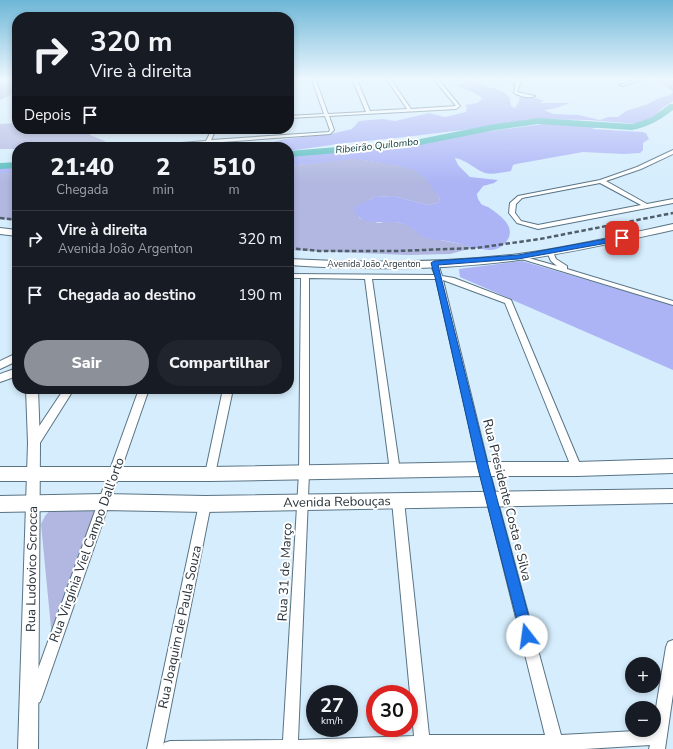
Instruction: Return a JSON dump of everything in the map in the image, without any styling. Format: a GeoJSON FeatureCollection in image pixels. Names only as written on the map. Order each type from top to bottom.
{"type":"FeatureCollection","features":[{"type":"Feature","properties":{"kind":"main road","name":"Avenida João Argenton"},"geometry":{"type":"LineString","coordinates":[[294,262],[370,265],[434,263],[518,257],[673,227]]}},
{"type":"Feature","properties":{"kind":"main road"},"geometry":{"type":"LineString","coordinates":[[0,231],[12,232]]}},
{"type":"Feature","properties":{"kind":"main road"},"geometry":{"type":"LineString","coordinates":[[0,474],[304,473],[673,466]]}},
{"type":"Feature","properties":{"kind":"main road","name":"Avenida Rebouças"},"geometry":{"type":"LineString","coordinates":[[0,504],[104,502],[205,504],[303,503],[492,498],[673,496]]}},
{"type":"Feature","properties":{"kind":"street"},"geometry":{"type":"LineString","coordinates":[[294,117],[369,113]]}},
{"type":"Feature","properties":{"kind":"street"},"geometry":{"type":"LineString","coordinates":[[220,142],[325,134],[332,130],[325,115]]}},
{"type":"Feature","properties":{"kind":"street"},"geometry":{"type":"LineString","coordinates":[[673,152],[639,168],[601,181],[520,197],[513,203],[512,213],[517,220],[526,225],[538,227],[673,201]]}},
{"type":"Feature","properties":{"kind":"street"},"geometry":{"type":"LineString","coordinates":[[601,181],[646,206]]}},
{"type":"Feature","properties":{"kind":"street"},"geometry":{"type":"LineString","coordinates":[[550,252],[553,260],[560,266],[574,273]]}},
{"type":"Feature","properties":{"kind":"street"},"geometry":{"type":"LineString","coordinates":[[518,257],[673,302]]}},
{"type":"Feature","properties":{"kind":"street","name":"Rua Presidente Costa e Silva"},"geometry":{"type":"LineString","coordinates":[[434,263],[439,277],[484,469],[555,743]]}},
{"type":"Feature","properties":{"kind":"street"},"geometry":{"type":"LineString","coordinates":[[294,276],[439,277],[451,280],[508,302],[578,469]]}},
{"type":"Feature","properties":{"kind":"street","name":"Rua 31 de Março"},"geometry":{"type":"LineString","coordinates":[[290,748],[304,473],[305,277]]}},
{"type":"Feature","properties":{"kind":"street"},"geometry":{"type":"LineString","coordinates":[[368,277],[395,471]]}},
{"type":"Feature","properties":{"kind":"street"},"geometry":{"type":"LineString","coordinates":[[12,359],[2,364],[0,376],[12,373]]}},
{"type":"Feature","properties":{"kind":"street","name":"Rua Ludovico Scrocca"},"geometry":{"type":"LineString","coordinates":[[28,749],[30,711],[34,443],[32,394]]}},
{"type":"Feature","properties":{"kind":"street"},"geometry":{"type":"LineString","coordinates":[[34,443],[66,394]]}},
{"type":"Feature","properties":{"kind":"street","name":"Rua Virgínia Viel Campo Dall'orto"},"geometry":{"type":"LineString","coordinates":[[30,711],[142,394]]}},
{"type":"Feature","properties":{"kind":"street"},"geometry":{"type":"LineString","coordinates":[[210,474],[227,394]]}},
{"type":"Feature","properties":{"kind":"street"},"geometry":{"type":"LineString","coordinates":[[398,501],[422,743]]}},
{"type":"Feature","properties":{"kind":"street","name":"Rua Joaquim de Paula Souza"},"geometry":{"type":"LineString","coordinates":[[155,749],[205,504]]}},
{"type":"Feature","properties":{"kind":"street"},"geometry":{"type":"LineString","coordinates":[[170,749],[290,748],[422,743],[658,743],[673,647]]}},
{"type":"Feature","properties":{"kind":"shaded area"},"geometry":{"type":"Polygon","coordinates":[[[429,113],[445,117],[462,113],[551,113],[579,115],[600,120],[608,117],[618,117],[623,113],[658,113],[652,120],[641,121],[641,123],[638,124],[588,120],[530,119],[480,128],[294,150],[294,142],[272,142],[335,133],[352,129],[359,121],[383,119],[395,121],[429,113]]]}},
{"type":"Feature","properties":{"kind":"shaded area"},"geometry":{"type":"Polygon","coordinates":[[[12,123],[12,134],[90,134],[105,141],[12,142],[12,149],[0,149],[0,124],[12,123]]]}},
{"type":"Feature","properties":{"kind":"shaded area"},"geometry":{"type":"Polygon","coordinates":[[[551,123],[595,124],[598,127],[591,129],[642,132],[646,133],[649,139],[643,143],[643,150],[640,153],[624,154],[583,152],[516,164],[513,165],[511,171],[494,174],[485,173],[455,158],[458,165],[470,177],[498,180],[494,183],[483,186],[477,194],[481,204],[488,207],[504,219],[509,228],[509,237],[506,242],[499,248],[493,250],[478,249],[452,242],[429,239],[421,236],[404,224],[397,222],[368,221],[357,215],[353,208],[375,197],[394,196],[427,205],[437,203],[440,199],[427,180],[416,171],[400,166],[356,159],[294,165],[294,154],[422,142],[467,134],[551,123]]]}},
{"type":"Feature","properties":{"kind":"shaded area"},"geometry":{"type":"Polygon","coordinates":[[[356,158],[394,164],[413,170],[428,180],[440,199],[437,203],[427,205],[394,196],[375,197],[369,200],[359,218],[379,223],[389,221],[401,223],[412,226],[424,237],[476,247],[450,254],[408,255],[294,250],[294,165],[356,158]]]}},
{"type":"Feature","properties":{"kind":"shaded area"},"geometry":{"type":"Polygon","coordinates":[[[12,163],[12,173],[0,173],[0,164],[12,163]]]}},
{"type":"Feature","properties":{"kind":"shaded area"},"geometry":{"type":"Polygon","coordinates":[[[0,173],[12,173],[12,220],[0,219],[0,173]]]}},
{"type":"Feature","properties":{"kind":"shaded area"},"geometry":{"type":"Polygon","coordinates":[[[522,261],[673,305],[673,370],[460,277],[459,269],[522,261]]]}},
{"type":"Feature","properties":{"kind":"shaded area"},"geometry":{"type":"Polygon","coordinates":[[[51,509],[97,510],[52,638],[41,524],[51,509]]]}},
{"type":"Feature","properties":{"kind":"waterway","name":"Ribeirão Quilombo"},"geometry":{"type":"LineString","coordinates":[[294,154],[410,144],[495,127],[538,121],[632,127],[649,122],[664,113]]}},
{"type":"Feature","properties":{"kind":"waterway","name":"Ribeirão Quilombo"},"geometry":{"type":"LineString","coordinates":[[0,166],[12,165]]}},
{"type":"Feature","properties":{"kind":"railway"},"geometry":{"type":"LineString","coordinates":[[294,248],[319,251],[397,251],[476,248],[540,239],[673,213]]}},
{"type":"Feature","properties":{"kind":"railway"},"geometry":{"type":"LineString","coordinates":[[0,218],[12,219]]}},
{"type":"Feature","properties":{"kind":"route"},"geometry":{"type":"LineString","coordinates":[[527,636],[484,469],[439,277],[434,263],[518,257],[622,238]]}}]}
